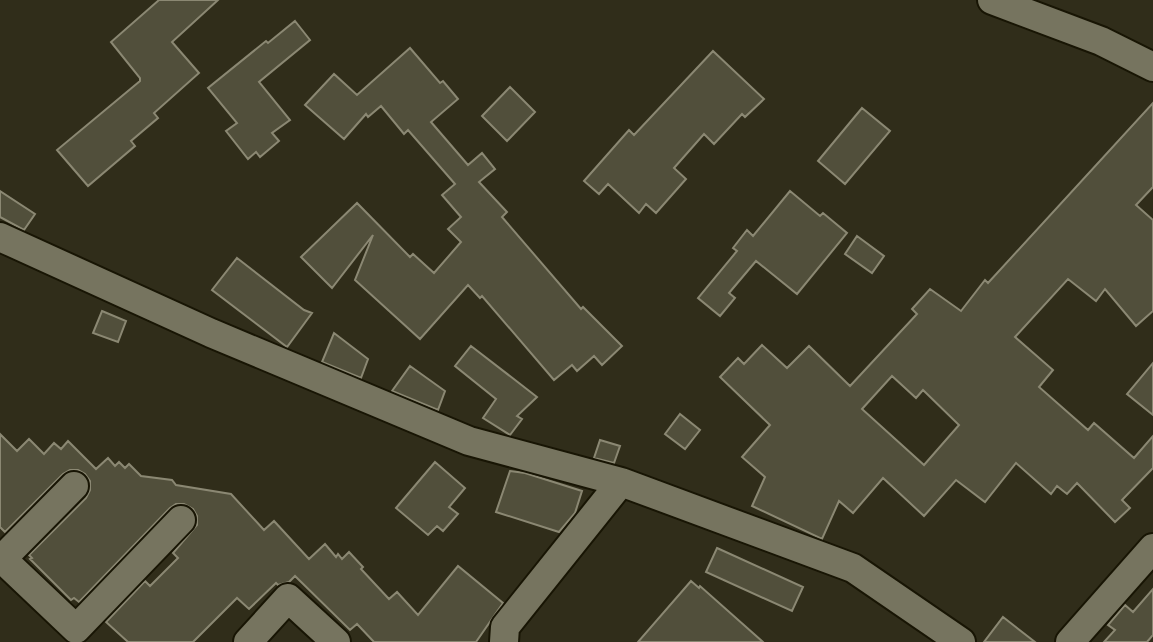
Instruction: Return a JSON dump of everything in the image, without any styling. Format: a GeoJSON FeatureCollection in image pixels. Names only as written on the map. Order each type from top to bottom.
{"type":"FeatureCollection","features":[{"type":"Feature","properties":{"kind":"street"},"geometry":{"type":"LineString","coordinates":[[992,0],[1101,41],[1153,67]]}},
{"type":"Feature","properties":{"kind":"street"},"geometry":{"type":"LineString","coordinates":[[0,237],[211,333],[469,441],[621,482],[853,568],[961,642]]}},
{"type":"Feature","properties":{"kind":"street"},"geometry":{"type":"LineString","coordinates":[[505,642],[505,627],[621,482]]}},
{"type":"Feature","properties":{"kind":"street"},"geometry":{"type":"LineString","coordinates":[[74,486],[1,558],[76,629],[181,520]]}},
{"type":"Feature","properties":{"kind":"street"},"geometry":{"type":"LineString","coordinates":[[1070,642],[1153,548]]}},
{"type":"Feature","properties":{"kind":"street"},"geometry":{"type":"LineString","coordinates":[[248,642],[288,598],[336,642]]}},
{"type":"Feature","properties":{"kind":"building"},"geometry":{"type":"Polygon","coordinates":[[[159,0],[218,0],[172,42],[199,73],[154,113],[158,118],[131,141],[135,146],[88,186],[57,150],[140,81],[111,42],[159,0]]]}},
{"type":"Feature","properties":{"kind":"building"},"geometry":{"type":"Polygon","coordinates":[[[295,21],[310,40],[259,82],[290,120],[272,133],[279,141],[260,157],[256,152],[248,159],[226,131],[237,123],[208,88],[295,21]]]}},
{"type":"Feature","properties":{"kind":"building"},"geometry":{"type":"Polygon","coordinates":[[[410,48],[440,83],[443,81],[458,99],[431,122],[468,165],[482,153],[495,169],[479,182],[507,212],[502,217],[581,309],[583,307],[622,346],[602,365],[594,356],[577,371],[572,365],[554,380],[482,296],[480,298],[468,285],[420,339],[355,280],[373,235],[332,288],[301,257],[357,203],[410,257],[413,254],[434,273],[461,242],[448,229],[461,217],[442,195],[455,184],[408,130],[404,134],[381,106],[368,117],[366,114],[344,139],[305,105],[334,74],[357,95],[410,48]]]}},
{"type":"Feature","properties":{"kind":"building"},"geometry":{"type":"Polygon","coordinates":[[[713,51],[764,99],[745,117],[742,114],[714,144],[704,134],[674,168],[686,179],[656,213],[646,204],[639,213],[608,184],[599,194],[584,181],[629,130],[634,135],[713,51]]]}},
{"type":"Feature","properties":{"kind":"building"},"geometry":{"type":"Polygon","coordinates":[[[510,87],[535,112],[507,141],[482,116],[510,87]]]}},
{"type":"Feature","properties":{"kind":"building"},"geometry":{"type":"Polygon","coordinates":[[[1153,103],[1153,187],[1136,205],[1153,220],[1153,311],[1136,326],[1105,289],[1096,301],[1068,279],[1015,337],[1053,370],[1039,387],[1088,430],[1094,423],[1134,458],[1153,436],[1153,468],[1122,500],[1130,508],[1115,522],[1077,483],[1067,494],[1057,486],[1051,494],[1016,463],[985,502],[956,480],[924,516],[883,478],[853,513],[839,501],[822,539],[752,506],[765,477],[742,457],[770,425],[720,377],[738,358],[744,364],[762,345],[787,368],[809,346],[850,386],[917,314],[912,309],[930,289],[961,311],[985,280],[988,283],[1153,103]],[[892,376],[862,409],[924,465],[959,425],[923,390],[916,398],[892,376]]]}},
{"type":"Feature","properties":{"kind":"building"},"geometry":{"type":"Polygon","coordinates":[[[862,108],[890,131],[845,184],[818,161],[862,108]]]}},
{"type":"Feature","properties":{"kind":"building"},"geometry":{"type":"Polygon","coordinates":[[[0,191],[35,214],[24,230],[0,217],[0,191]]]}},
{"type":"Feature","properties":{"kind":"building"},"geometry":{"type":"Polygon","coordinates":[[[790,191],[820,216],[823,213],[847,233],[797,294],[756,261],[729,293],[735,298],[720,316],[698,298],[737,251],[733,248],[747,230],[753,236],[790,191]]]}},
{"type":"Feature","properties":{"kind":"building"},"geometry":{"type":"Polygon","coordinates":[[[857,236],[884,256],[872,273],[845,254],[857,236]]]}},
{"type":"Feature","properties":{"kind":"building"},"geometry":{"type":"Polygon","coordinates":[[[237,258],[304,310],[312,313],[287,347],[212,290],[237,258]]]}},
{"type":"Feature","properties":{"kind":"building"},"geometry":{"type":"Polygon","coordinates":[[[102,311],[126,321],[118,342],[93,333],[102,311]]]}},
{"type":"Feature","properties":{"kind":"building"},"geometry":{"type":"Polygon","coordinates":[[[334,333],[368,359],[361,378],[322,362],[334,333]]]}},
{"type":"Feature","properties":{"kind":"building"},"geometry":{"type":"Polygon","coordinates":[[[471,346],[537,397],[517,416],[522,419],[510,435],[483,418],[496,399],[455,366],[471,346]]]}},
{"type":"Feature","properties":{"kind":"building"},"geometry":{"type":"Polygon","coordinates":[[[1153,363],[1153,415],[1127,394],[1153,363]]]}},
{"type":"Feature","properties":{"kind":"building"},"geometry":{"type":"Polygon","coordinates":[[[410,366],[445,391],[438,410],[392,391],[410,366]]]}},
{"type":"Feature","properties":{"kind":"building"},"geometry":{"type":"Polygon","coordinates":[[[680,414],[700,430],[685,449],[665,434],[680,414]]]}},
{"type":"Feature","properties":{"kind":"building"},"geometry":{"type":"Polygon","coordinates":[[[0,434],[17,451],[29,439],[44,454],[54,443],[61,449],[68,441],[96,469],[108,458],[115,466],[119,462],[125,468],[129,464],[141,476],[172,480],[176,485],[231,494],[264,530],[274,521],[309,559],[325,544],[336,557],[338,554],[342,559],[349,552],[389,599],[397,592],[418,615],[458,566],[503,603],[476,642],[374,642],[357,624],[350,630],[295,576],[289,582],[278,585],[276,583],[249,609],[237,598],[193,642],[128,642],[106,622],[145,581],[150,586],[178,558],[173,553],[197,525],[197,516],[193,509],[184,504],[176,504],[170,508],[79,602],[74,598],[71,600],[29,555],[86,498],[90,481],[78,470],[63,474],[5,532],[0,527],[0,434]]]}},
{"type":"Feature","properties":{"kind":"building"},"geometry":{"type":"Polygon","coordinates":[[[600,440],[620,446],[614,463],[594,458],[600,440]]]}},
{"type":"Feature","properties":{"kind":"building"},"geometry":{"type":"Polygon","coordinates":[[[435,462],[465,488],[449,507],[458,514],[443,531],[437,526],[428,535],[396,508],[435,462]]]}},
{"type":"Feature","properties":{"kind":"building"},"geometry":{"type":"Polygon","coordinates":[[[510,471],[582,491],[575,513],[559,532],[496,512],[510,471]]]}},
{"type":"Feature","properties":{"kind":"building"},"geometry":{"type":"Polygon","coordinates":[[[717,548],[803,587],[792,611],[706,572],[717,548]]]}},
{"type":"Feature","properties":{"kind":"building"},"geometry":{"type":"Polygon","coordinates":[[[691,581],[699,588],[700,586],[763,642],[638,642],[691,581]]]}},
{"type":"Feature","properties":{"kind":"building"},"geometry":{"type":"Polygon","coordinates":[[[1153,589],[1153,635],[1147,642],[1104,642],[1115,630],[1108,625],[1125,605],[1133,612],[1153,589]]]}},
{"type":"Feature","properties":{"kind":"building"},"geometry":{"type":"Polygon","coordinates":[[[1003,617],[1035,642],[984,642],[1003,617]]]}}]}
